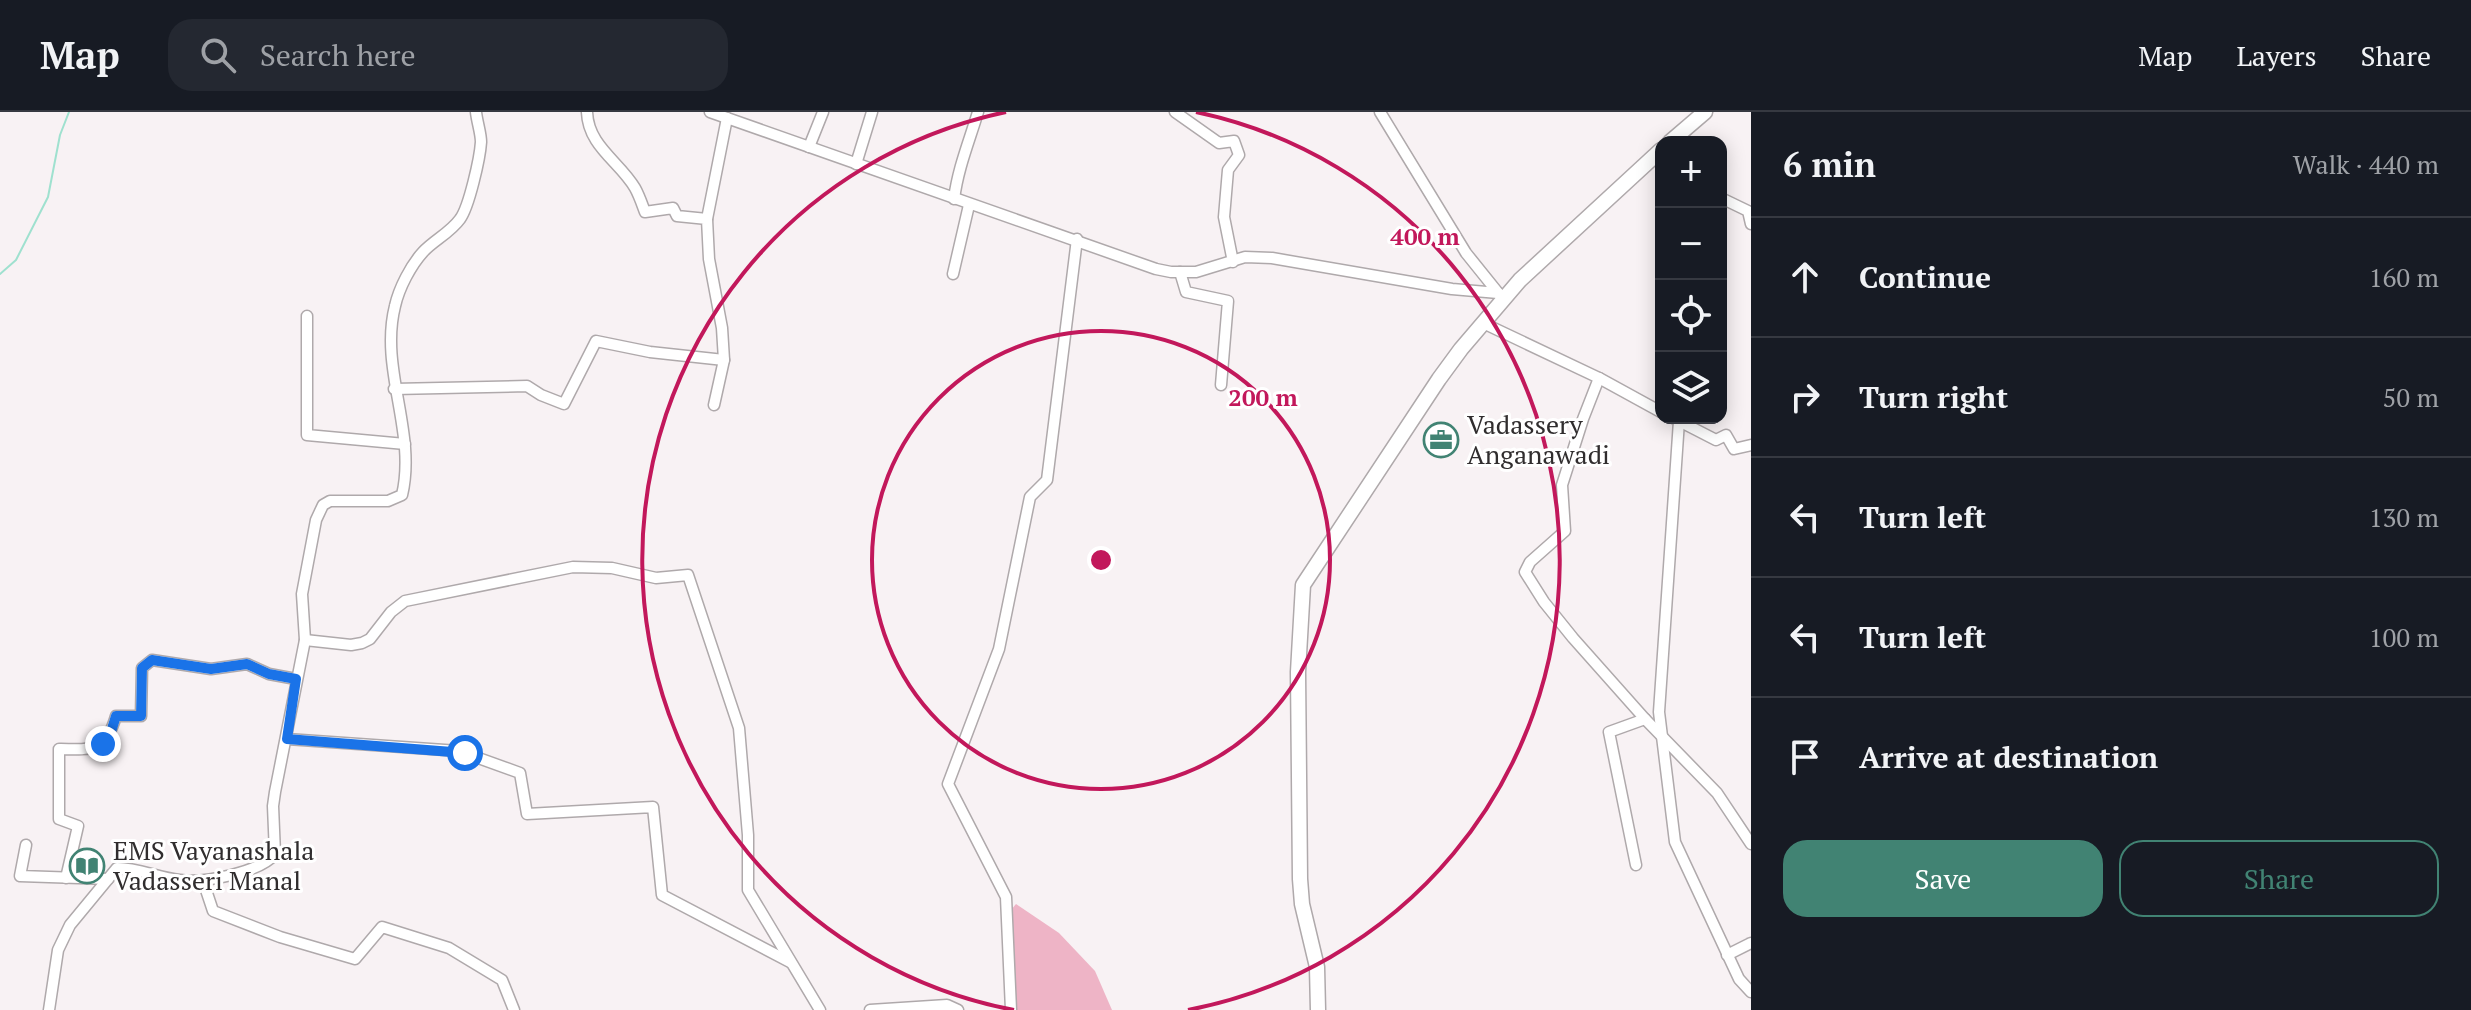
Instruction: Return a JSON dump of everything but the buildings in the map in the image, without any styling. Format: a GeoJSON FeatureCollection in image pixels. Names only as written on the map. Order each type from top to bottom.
{"type":"FeatureCollection","features":[{"type":"Feature","properties":{"kind":"main road"},"geometry":{"type":"LineString","coordinates":[[1677,136],[1705,112]]}},
{"type":"Feature","properties":{"kind":"main road"},"geometry":{"type":"LineString","coordinates":[[1318,1010],[1317,967],[1302,904],[1300,879],[1298,672],[1303,585],[1439,379],[1501,295],[1655,158]]}},
{"type":"Feature","properties":{"kind":"street"},"geometry":{"type":"LineString","coordinates":[[49,1010],[58,950],[70,925],[117,868],[130,868],[178,880],[203,881],[243,871],[270,860],[275,854],[273,806],[305,640],[302,594],[311,537],[323,505],[330,501],[395,500],[402,495],[405,444],[394,389],[391,336],[395,305],[406,278],[423,252],[462,217],[472,189],[481,142],[476,112]]}},
{"type":"Feature","properties":{"kind":"street"},"geometry":{"type":"LineString","coordinates":[[587,112],[587,125],[609,159],[634,186],[645,212],[673,208],[677,216],[707,219]]}},
{"type":"Feature","properties":{"kind":"street"},"geometry":{"type":"LineString","coordinates":[[710,112],[1156,269],[1196,272],[1245,257],[1272,258],[1501,295]]}},
{"type":"Feature","properties":{"kind":"street"},"geometry":{"type":"LineString","coordinates":[[809,147],[823,112]]}},
{"type":"Feature","properties":{"kind":"street"},"geometry":{"type":"LineString","coordinates":[[856,164],[872,112]]}},
{"type":"Feature","properties":{"kind":"street"},"geometry":{"type":"LineString","coordinates":[[954,199],[957,170],[964,158],[978,112]]}},
{"type":"Feature","properties":{"kind":"street"},"geometry":{"type":"LineString","coordinates":[[1175,112],[1219,143],[1234,141],[1239,155],[1228,170],[1224,217],[1233,262]]}},
{"type":"Feature","properties":{"kind":"street"},"geometry":{"type":"LineString","coordinates":[[1380,112],[1466,253],[1501,295]]}},
{"type":"Feature","properties":{"kind":"street"},"geometry":{"type":"LineString","coordinates":[[714,405],[724,360],[722,328],[709,259],[707,219],[727,118]]}},
{"type":"Feature","properties":{"kind":"street"},"geometry":{"type":"LineString","coordinates":[[1727,201],[1748,211],[1751,224]]}},
{"type":"Feature","properties":{"kind":"street"},"geometry":{"type":"LineString","coordinates":[[953,274],[969,205]]}},
{"type":"Feature","properties":{"kind":"street"},"geometry":{"type":"LineString","coordinates":[[1011,1010],[1006,897],[948,784],[999,649],[1030,497],[1047,480],[1077,239]]}},
{"type":"Feature","properties":{"kind":"street"},"geometry":{"type":"LineString","coordinates":[[1180,272],[1186,292],[1228,301],[1221,385]]}},
{"type":"Feature","properties":{"kind":"street"},"geometry":{"type":"LineString","coordinates":[[307,316],[307,435],[405,444]]}},
{"type":"Feature","properties":{"kind":"street"},"geometry":{"type":"LineString","coordinates":[[1483,323],[1599,378],[1655,409]]}},
{"type":"Feature","properties":{"kind":"street"},"geometry":{"type":"LineString","coordinates":[[394,389],[527,386],[564,404],[596,341],[650,352],[724,360]]}},
{"type":"Feature","properties":{"kind":"street"},"geometry":{"type":"LineString","coordinates":[[1599,378],[1562,485],[1565,531],[1530,562],[1525,572],[1544,602],[1645,719],[1717,793],[1751,844]]}},
{"type":"Feature","properties":{"kind":"street"},"geometry":{"type":"LineString","coordinates":[[1676,424],[1659,712],[1675,842],[1739,979],[1751,992]]}},
{"type":"Feature","properties":{"kind":"street"},"geometry":{"type":"LineString","coordinates":[[1684,424],[1716,440],[1726,435],[1734,449],[1751,445]]}},
{"type":"Feature","properties":{"kind":"street"},"geometry":{"type":"LineString","coordinates":[[305,640],[351,645],[362,643],[370,639],[391,612],[405,601],[573,567],[612,568],[656,578],[688,575],[739,728],[748,835],[748,890],[820,1010]]}},
{"type":"Feature","properties":{"kind":"street"},"geometry":{"type":"LineString","coordinates":[[66,878],[78,826],[59,819],[59,749],[80,750],[103,744],[110,735],[116,716],[141,716],[142,668],[152,660],[211,669],[247,664],[269,674],[296,679]]}},
{"type":"Feature","properties":{"kind":"street"},"geometry":{"type":"LineString","coordinates":[[1636,865],[1609,732],[1645,719]]}},
{"type":"Feature","properties":{"kind":"street"},"geometry":{"type":"LineString","coordinates":[[287,739],[459,751],[520,773],[527,814],[653,807],[662,895],[792,963]]}},
{"type":"Feature","properties":{"kind":"street"},"geometry":{"type":"LineString","coordinates":[[26,845],[20,876],[108,879]]}},
{"type":"Feature","properties":{"kind":"street"},"geometry":{"type":"LineString","coordinates":[[203,881],[213,911],[280,937],[355,959],[382,927],[449,948],[502,980],[514,1010]]}},
{"type":"Feature","properties":{"kind":"street"},"geometry":{"type":"LineString","coordinates":[[1727,955],[1751,943]]}},
{"type":"Feature","properties":{"kind":"street"},"geometry":{"type":"LineString","coordinates":[[870,1010],[947,1005],[958,1010]]}},
{"type":"Feature","properties":{"kind":"shaded area"},"geometry":{"type":"Polygon","coordinates":[[[1016,904],[1059,933],[1095,971],[1112,1010],[1015,1010],[1011,910],[1016,904]]]}},
{"type":"Feature","properties":{"kind":"waterway"},"geometry":{"type":"LineString","coordinates":[[0,274],[16,260],[48,197],[60,135],[69,112]]}},
{"type":"Feature","properties":{"kind":"place","name":"Vadassery Anganawadi"},"geometry":{"type":"Point","coordinates":[1441,440]}},
{"type":"Feature","properties":{"kind":"place","name":"EMS Vayanashala Vadasseri Manal"},"geometry":{"type":"Point","coordinates":[87,866]}},
{"type":"Feature","properties":{"kind":"route"},"geometry":{"type":"LineString","coordinates":[[103,744],[110,735],[116,716],[141,716],[142,668],[152,660],[211,669],[247,664],[269,674],[296,679],[287,739],[465,753]]}}]}
